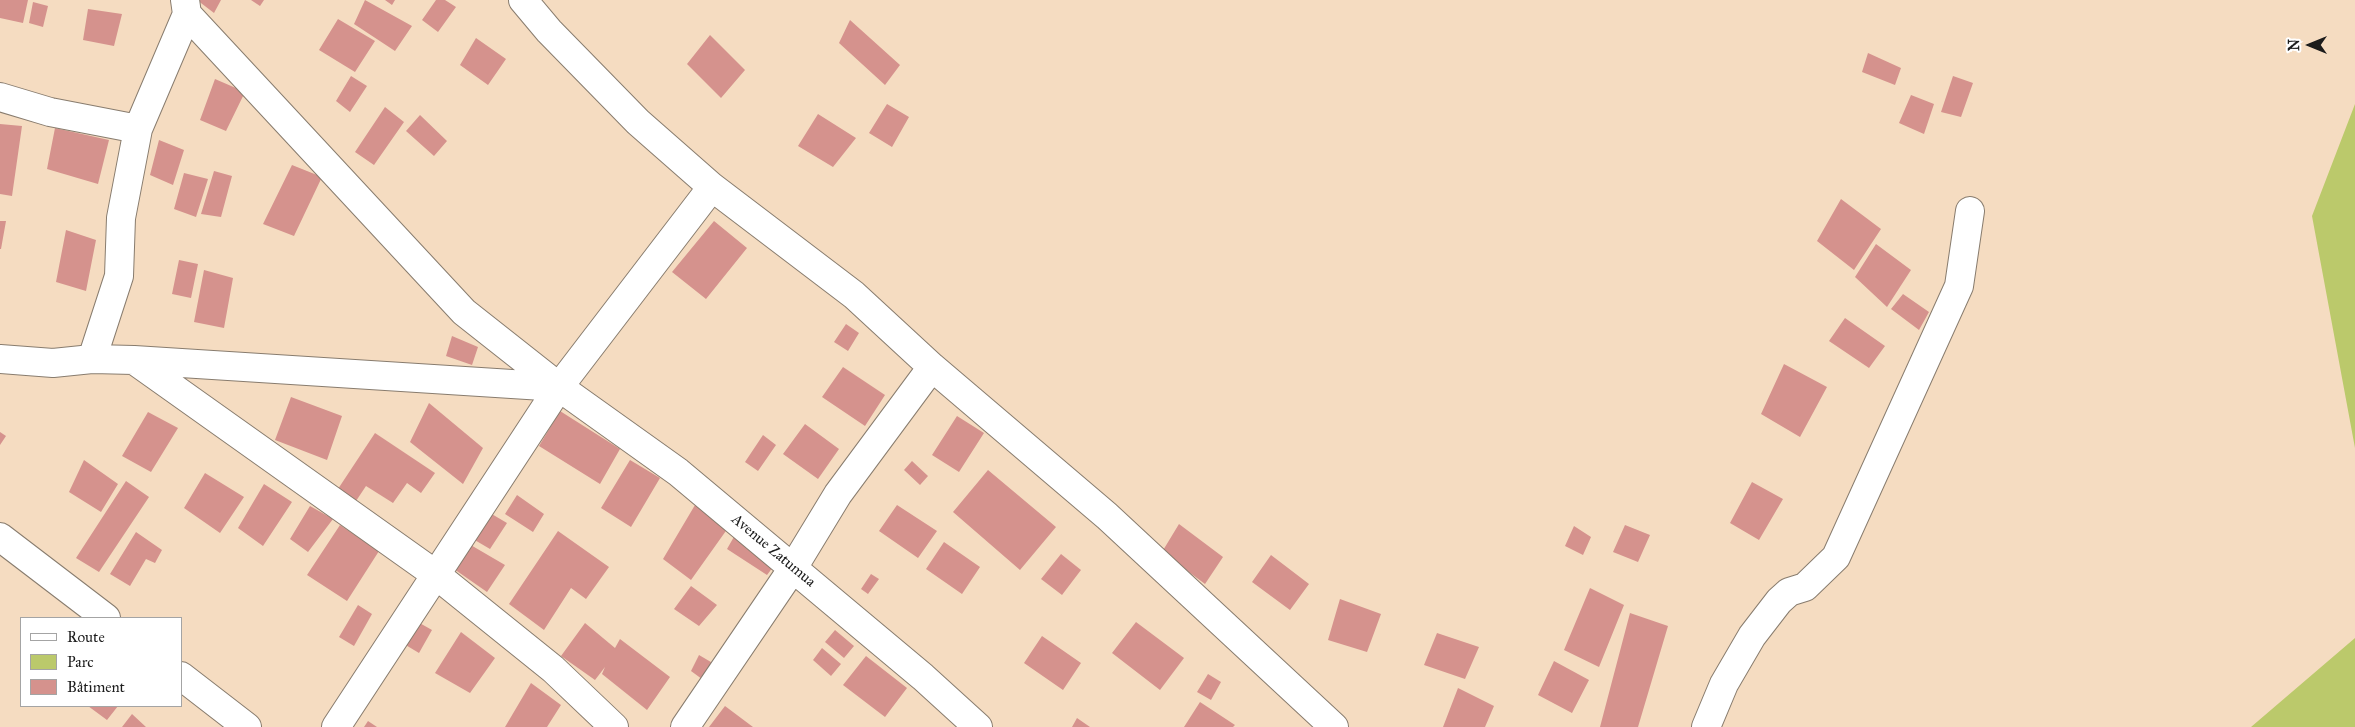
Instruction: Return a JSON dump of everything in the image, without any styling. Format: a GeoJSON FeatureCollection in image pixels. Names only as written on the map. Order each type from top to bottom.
{"type":"FeatureCollection","features":[{"type":"Feature","properties":{"kind":"street"},"geometry":{"type":"LineString","coordinates":[[523,0],[549,31],[638,122],[712,187],[854,295],[932,367],[1107,516],[1334,727]]}},
{"type":"Feature","properties":{"kind":"street"},"geometry":{"type":"LineString","coordinates":[[92,359],[120,276],[121,218],[138,129],[186,7]]}},
{"type":"Feature","properties":{"kind":"street","name":"Avenue Zatumua"},"geometry":{"type":"LineString","coordinates":[[186,7],[464,312],[559,388],[678,472],[923,677],[978,727]]}},
{"type":"Feature","properties":{"kind":"street"},"geometry":{"type":"LineString","coordinates":[[0,97],[50,112],[138,129]]}},
{"type":"Feature","properties":{"kind":"street"},"geometry":{"type":"LineString","coordinates":[[336,727],[559,388],[712,187]]}},
{"type":"Feature","properties":{"kind":"street"},"geometry":{"type":"LineString","coordinates":[[1706,727],[1724,684],[1757,629],[1789,592],[1805,587],[1836,557],[1959,286],[1970,211]]}},
{"type":"Feature","properties":{"kind":"street"},"geometry":{"type":"LineString","coordinates":[[0,359],[54,363],[92,359],[134,360],[559,388]]}},
{"type":"Feature","properties":{"kind":"street"},"geometry":{"type":"LineString","coordinates":[[134,360],[435,574],[553,669],[614,727]]}},
{"type":"Feature","properties":{"kind":"street"},"geometry":{"type":"LineString","coordinates":[[685,727],[793,568],[838,494],[932,367]]}},
{"type":"Feature","properties":{"kind":"street"},"geometry":{"type":"LineString","coordinates":[[0,537],[105,617]]}},
{"type":"Feature","properties":{"kind":"street"},"geometry":{"type":"LineString","coordinates":[[182,677],[247,727]]}},
{"type":"Feature","properties":{"kind":"green space"},"geometry":{"type":"Polygon","coordinates":[[[2355,104],[2355,448],[2312,216],[2355,104]]]}},
{"type":"Feature","properties":{"kind":"green space"},"geometry":{"type":"Polygon","coordinates":[[[2355,638],[2355,727],[2251,727],[2355,638]]]}},
{"type":"Feature","properties":{"kind":"building"},"geometry":{"type":"Polygon","coordinates":[[[0,0],[28,0],[23,23],[0,18],[0,0]]]}},
{"type":"Feature","properties":{"kind":"building"},"geometry":{"type":"Polygon","coordinates":[[[197,0],[221,0],[214,13],[197,0]]]}},
{"type":"Feature","properties":{"kind":"building"},"geometry":{"type":"Polygon","coordinates":[[[251,0],[264,0],[260,6],[251,0]]]}},
{"type":"Feature","properties":{"kind":"building"},"geometry":{"type":"Polygon","coordinates":[[[365,0],[412,26],[395,51],[354,24],[365,0]]]}},
{"type":"Feature","properties":{"kind":"building"},"geometry":{"type":"Polygon","coordinates":[[[385,0],[395,0],[392,5],[385,0]]]}},
{"type":"Feature","properties":{"kind":"building"},"geometry":{"type":"Polygon","coordinates":[[[436,0],[445,0],[456,7],[438,32],[422,20],[436,0]]]}},
{"type":"Feature","properties":{"kind":"building"},"geometry":{"type":"Polygon","coordinates":[[[33,2],[48,6],[43,27],[29,23],[33,2]]]}},
{"type":"Feature","properties":{"kind":"building"},"geometry":{"type":"Polygon","coordinates":[[[88,9],[122,14],[114,46],[83,40],[88,9]]]}},
{"type":"Feature","properties":{"kind":"building"},"geometry":{"type":"Polygon","coordinates":[[[338,19],[375,41],[355,72],[319,50],[338,19]]]}},
{"type":"Feature","properties":{"kind":"building"},"geometry":{"type":"Polygon","coordinates":[[[850,20],[900,65],[885,85],[839,43],[850,20]]]}},
{"type":"Feature","properties":{"kind":"building"},"geometry":{"type":"Polygon","coordinates":[[[710,35],[745,70],[721,98],[687,64],[710,35]]]}},
{"type":"Feature","properties":{"kind":"building"},"geometry":{"type":"Polygon","coordinates":[[[476,38],[506,59],[488,85],[460,65],[476,38]]]}},
{"type":"Feature","properties":{"kind":"building"},"geometry":{"type":"Polygon","coordinates":[[[1868,53],[1901,68],[1895,85],[1862,72],[1868,53]]]}},
{"type":"Feature","properties":{"kind":"building"},"geometry":{"type":"Polygon","coordinates":[[[351,76],[367,86],[350,112],[336,101],[351,76]]]}},
{"type":"Feature","properties":{"kind":"building"},"geometry":{"type":"Polygon","coordinates":[[[1953,76],[1973,83],[1961,117],[1941,112],[1953,76]]]}},
{"type":"Feature","properties":{"kind":"building"},"geometry":{"type":"Polygon","coordinates":[[[215,79],[245,92],[226,131],[200,120],[215,79]]]}},
{"type":"Feature","properties":{"kind":"building"},"geometry":{"type":"Polygon","coordinates":[[[1911,95],[1934,104],[1924,134],[1899,123],[1911,95]]]}},
{"type":"Feature","properties":{"kind":"building"},"geometry":{"type":"Polygon","coordinates":[[[887,104],[909,117],[892,147],[869,133],[887,104]]]}},
{"type":"Feature","properties":{"kind":"building"},"geometry":{"type":"Polygon","coordinates":[[[385,107],[404,122],[374,165],[355,152],[385,107]]]}},
{"type":"Feature","properties":{"kind":"building"},"geometry":{"type":"Polygon","coordinates":[[[818,114],[856,138],[833,167],[798,146],[818,114]]]}},
{"type":"Feature","properties":{"kind":"building"},"geometry":{"type":"Polygon","coordinates":[[[420,115],[447,141],[434,156],[406,131],[420,115]]]}},
{"type":"Feature","properties":{"kind":"building"},"geometry":{"type":"Polygon","coordinates":[[[0,124],[22,126],[12,196],[0,194],[0,124]]]}},
{"type":"Feature","properties":{"kind":"building"},"geometry":{"type":"Polygon","coordinates":[[[55,128],[109,140],[98,184],[47,169],[55,128]]]}},
{"type":"Feature","properties":{"kind":"building"},"geometry":{"type":"Polygon","coordinates":[[[159,140],[184,150],[173,185],[150,175],[159,140]]]}},
{"type":"Feature","properties":{"kind":"building"},"geometry":{"type":"Polygon","coordinates":[[[292,165],[322,177],[294,236],[263,224],[292,165]]]}},
{"type":"Feature","properties":{"kind":"building"},"geometry":{"type":"Polygon","coordinates":[[[214,171],[232,176],[221,217],[201,214],[214,171]]]}},
{"type":"Feature","properties":{"kind":"building"},"geometry":{"type":"Polygon","coordinates":[[[184,173],[208,179],[196,217],[174,209],[184,173]]]}},
{"type":"Feature","properties":{"kind":"building"},"geometry":{"type":"Polygon","coordinates":[[[1841,199],[1881,229],[1854,270],[1817,241],[1841,199]]]}},
{"type":"Feature","properties":{"kind":"building"},"geometry":{"type":"Polygon","coordinates":[[[0,221],[6,221],[1,249],[0,249],[0,221]]]}},
{"type":"Feature","properties":{"kind":"building"},"geometry":{"type":"Polygon","coordinates":[[[714,221],[747,248],[706,299],[672,272],[714,221]]]}},
{"type":"Feature","properties":{"kind":"building"},"geometry":{"type":"Polygon","coordinates":[[[66,230],[96,240],[86,291],[56,282],[66,230]]]}},
{"type":"Feature","properties":{"kind":"building"},"geometry":{"type":"Polygon","coordinates":[[[1876,244],[1911,270],[1887,307],[1855,277],[1876,244]]]}},
{"type":"Feature","properties":{"kind":"building"},"geometry":{"type":"Polygon","coordinates":[[[179,260],[198,264],[191,298],[172,294],[179,260]]]}},
{"type":"Feature","properties":{"kind":"building"},"geometry":{"type":"Polygon","coordinates":[[[204,270],[233,278],[224,328],[194,322],[204,270]]]}},
{"type":"Feature","properties":{"kind":"building"},"geometry":{"type":"Polygon","coordinates":[[[1903,294],[1929,312],[1919,330],[1891,309],[1903,294]]]}},
{"type":"Feature","properties":{"kind":"building"},"geometry":{"type":"Polygon","coordinates":[[[1845,318],[1885,346],[1869,368],[1829,341],[1845,318]]]}},
{"type":"Feature","properties":{"kind":"building"},"geometry":{"type":"Polygon","coordinates":[[[846,324],[859,333],[848,351],[834,342],[846,324]]]}},
{"type":"Feature","properties":{"kind":"building"},"geometry":{"type":"Polygon","coordinates":[[[452,336],[478,347],[472,365],[446,356],[452,336]]]}},
{"type":"Feature","properties":{"kind":"building"},"geometry":{"type":"Polygon","coordinates":[[[1784,364],[1827,387],[1800,437],[1761,414],[1784,364]]]}},
{"type":"Feature","properties":{"kind":"building"},"geometry":{"type":"Polygon","coordinates":[[[843,367],[885,395],[865,426],[822,397],[843,367]]]}},
{"type":"Feature","properties":{"kind":"building"},"geometry":{"type":"Polygon","coordinates":[[[291,397],[342,416],[327,460],[275,440],[291,397]]]}},
{"type":"Feature","properties":{"kind":"building"},"geometry":{"type":"Polygon","coordinates":[[[429,403],[483,448],[463,484],[410,442],[429,403]]]}},
{"type":"Feature","properties":{"kind":"building"},"geometry":{"type":"Polygon","coordinates":[[[560,411],[620,449],[600,484],[539,446],[560,411]]]}},
{"type":"Feature","properties":{"kind":"building"},"geometry":{"type":"Polygon","coordinates":[[[148,412],[178,428],[151,472],[122,456],[148,412]]]}},
{"type":"Feature","properties":{"kind":"building"},"geometry":{"type":"Polygon","coordinates":[[[957,416],[984,433],[959,472],[932,455],[957,416]]]}},
{"type":"Feature","properties":{"kind":"building"},"geometry":{"type":"Polygon","coordinates":[[[805,424],[839,449],[818,479],[783,454],[805,424]]]}},
{"type":"Feature","properties":{"kind":"building"},"geometry":{"type":"Polygon","coordinates":[[[0,432],[6,436],[0,445],[0,432]]]}},
{"type":"Feature","properties":{"kind":"building"},"geometry":{"type":"Polygon","coordinates":[[[375,433],[435,473],[421,493],[407,483],[393,503],[366,486],[354,504],[336,492],[375,433]]]}},
{"type":"Feature","properties":{"kind":"building"},"geometry":{"type":"Polygon","coordinates":[[[763,435],[776,445],[758,471],[745,462],[763,435]]]}},
{"type":"Feature","properties":{"kind":"building"},"geometry":{"type":"Polygon","coordinates":[[[84,460],[118,484],[101,512],[69,492],[84,460]]]}},
{"type":"Feature","properties":{"kind":"building"},"geometry":{"type":"Polygon","coordinates":[[[630,460],[660,478],[631,527],[601,508],[630,460]]]}},
{"type":"Feature","properties":{"kind":"building"},"geometry":{"type":"Polygon","coordinates":[[[912,461],[928,476],[920,485],[904,470],[912,461]]]}},
{"type":"Feature","properties":{"kind":"building"},"geometry":{"type":"Polygon","coordinates":[[[988,470],[1056,527],[1020,570],[953,512],[988,470]]]}},
{"type":"Feature","properties":{"kind":"building"},"geometry":{"type":"Polygon","coordinates":[[[205,473],[244,497],[220,533],[184,508],[205,473]]]}},
{"type":"Feature","properties":{"kind":"building"},"geometry":{"type":"Polygon","coordinates":[[[126,481],[149,497],[99,572],[76,558],[126,481]]]}},
{"type":"Feature","properties":{"kind":"building"},"geometry":{"type":"Polygon","coordinates":[[[1752,482],[1783,499],[1759,540],[1730,523],[1752,482]]]}},
{"type":"Feature","properties":{"kind":"building"},"geometry":{"type":"Polygon","coordinates":[[[264,484],[292,502],[263,546],[238,528],[264,484]]]}},
{"type":"Feature","properties":{"kind":"building"},"geometry":{"type":"Polygon","coordinates":[[[517,495],[544,514],[533,532],[505,514],[517,495]]]}},
{"type":"Feature","properties":{"kind":"building"},"geometry":{"type":"Polygon","coordinates":[[[695,505],[728,528],[691,580],[663,559],[695,505]]]}},
{"type":"Feature","properties":{"kind":"building"},"geometry":{"type":"Polygon","coordinates":[[[897,505],[937,531],[918,558],[879,531],[897,505]]]}},
{"type":"Feature","properties":{"kind":"building"},"geometry":{"type":"Polygon","coordinates":[[[310,506],[333,519],[308,552],[290,539],[310,506]]]}},
{"type":"Feature","properties":{"kind":"building"},"geometry":{"type":"Polygon","coordinates":[[[490,513],[507,523],[490,549],[473,539],[490,513]]]}},
{"type":"Feature","properties":{"kind":"building"},"geometry":{"type":"Polygon","coordinates":[[[1179,524],[1223,557],[1205,584],[1162,552],[1179,524]]]}},
{"type":"Feature","properties":{"kind":"building"},"geometry":{"type":"Polygon","coordinates":[[[340,525],[379,551],[347,601],[307,575],[340,525]]]}},
{"type":"Feature","properties":{"kind":"building"},"geometry":{"type":"Polygon","coordinates":[[[1625,525],[1650,535],[1638,562],[1613,552],[1625,525]]]}},
{"type":"Feature","properties":{"kind":"building"},"geometry":{"type":"Polygon","coordinates":[[[1574,526],[1591,537],[1583,555],[1565,546],[1574,526]]]}},
{"type":"Feature","properties":{"kind":"building"},"geometry":{"type":"Polygon","coordinates":[[[558,531],[609,567],[586,599],[571,588],[544,630],[509,604],[558,531]]]}},
{"type":"Feature","properties":{"kind":"building"},"geometry":{"type":"Polygon","coordinates":[[[136,532],[162,550],[155,563],[146,559],[130,586],[110,574],[136,532]]]}},
{"type":"Feature","properties":{"kind":"building"},"geometry":{"type":"Polygon","coordinates":[[[735,535],[776,563],[767,575],[727,549],[735,535]]]}},
{"type":"Feature","properties":{"kind":"building"},"geometry":{"type":"Polygon","coordinates":[[[944,542],[980,567],[962,594],[926,569],[944,542]]]}},
{"type":"Feature","properties":{"kind":"building"},"geometry":{"type":"Polygon","coordinates":[[[469,544],[505,565],[487,592],[454,569],[469,544]]]}},
{"type":"Feature","properties":{"kind":"building"},"geometry":{"type":"Polygon","coordinates":[[[1061,554],[1081,570],[1062,595],[1041,579],[1061,554]]]}},
{"type":"Feature","properties":{"kind":"building"},"geometry":{"type":"Polygon","coordinates":[[[1271,555],[1309,584],[1290,610],[1252,582],[1271,555]]]}},
{"type":"Feature","properties":{"kind":"building"},"geometry":{"type":"Polygon","coordinates":[[[871,574],[879,579],[868,594],[861,589],[871,574]]]}},
{"type":"Feature","properties":{"kind":"building"},"geometry":{"type":"Polygon","coordinates":[[[691,586],[717,605],[699,626],[674,609],[691,586]]]}},
{"type":"Feature","properties":{"kind":"building"},"geometry":{"type":"Polygon","coordinates":[[[1590,588],[1624,605],[1599,667],[1564,650],[1590,588]]]}},
{"type":"Feature","properties":{"kind":"building"},"geometry":{"type":"Polygon","coordinates":[[[1340,599],[1381,614],[1367,652],[1328,640],[1340,599]]]}},
{"type":"Feature","properties":{"kind":"building"},"geometry":{"type":"Polygon","coordinates":[[[358,605],[372,614],[354,646],[339,637],[358,605]]]}},
{"type":"Feature","properties":{"kind":"building"},"geometry":{"type":"Polygon","coordinates":[[[1630,613],[1668,626],[1638,727],[1600,727],[1630,613]]]}},
{"type":"Feature","properties":{"kind":"building"},"geometry":{"type":"Polygon","coordinates":[[[416,621],[432,630],[419,653],[404,644],[416,621]]]}},
{"type":"Feature","properties":{"kind":"building"},"geometry":{"type":"Polygon","coordinates":[[[1136,622],[1184,658],[1160,690],[1112,653],[1136,622]]]}},
{"type":"Feature","properties":{"kind":"building"},"geometry":{"type":"Polygon","coordinates":[[[585,623],[615,648],[620,639],[670,677],[647,710],[602,674],[605,667],[595,680],[561,656],[585,623]]]}},
{"type":"Feature","properties":{"kind":"building"},"geometry":{"type":"Polygon","coordinates":[[[835,630],[854,646],[844,658],[825,642],[835,630]]]}},
{"type":"Feature","properties":{"kind":"building"},"geometry":{"type":"Polygon","coordinates":[[[461,632],[495,658],[470,693],[435,673],[461,632]]]}},
{"type":"Feature","properties":{"kind":"building"},"geometry":{"type":"Polygon","coordinates":[[[1437,633],[1479,647],[1465,679],[1424,665],[1437,633]]]}},
{"type":"Feature","properties":{"kind":"building"},"geometry":{"type":"Polygon","coordinates":[[[1042,636],[1081,663],[1063,690],[1024,663],[1042,636]]]}},
{"type":"Feature","properties":{"kind":"building"},"geometry":{"type":"Polygon","coordinates":[[[822,648],[841,664],[831,676],[813,660],[822,648]]]}},
{"type":"Feature","properties":{"kind":"building"},"geometry":{"type":"Polygon","coordinates":[[[699,655],[716,665],[706,682],[691,671],[699,655]]]}},
{"type":"Feature","properties":{"kind":"building"},"geometry":{"type":"Polygon","coordinates":[[[866,656],[907,688],[885,717],[843,685],[866,656]]]}},
{"type":"Feature","properties":{"kind":"building"},"geometry":{"type":"Polygon","coordinates":[[[1554,661],[1589,680],[1572,713],[1538,695],[1554,661]]]}},
{"type":"Feature","properties":{"kind":"building"},"geometry":{"type":"Polygon","coordinates":[[[1208,674],[1221,682],[1211,700],[1197,692],[1208,674]]]}},
{"type":"Feature","properties":{"kind":"building"},"geometry":{"type":"Polygon","coordinates":[[[531,683],[561,705],[547,727],[505,727],[531,683]]]}},
{"type":"Feature","properties":{"kind":"building"},"geometry":{"type":"Polygon","coordinates":[[[1458,688],[1494,706],[1485,727],[1443,727],[1458,688]]]}},
{"type":"Feature","properties":{"kind":"building"},"geometry":{"type":"Polygon","coordinates":[[[1200,702],[1235,725],[1233,727],[1184,727],[1200,702]]]}},
{"type":"Feature","properties":{"kind":"building"},"geometry":{"type":"Polygon","coordinates":[[[725,706],[753,727],[709,727],[725,706]]]}},
{"type":"Feature","properties":{"kind":"building"},"geometry":{"type":"Polygon","coordinates":[[[89,707],[117,707],[107,720],[89,707]]]}},
{"type":"Feature","properties":{"kind":"building"},"geometry":{"type":"Polygon","coordinates":[[[132,714],[146,727],[122,727],[132,714]]]}},
{"type":"Feature","properties":{"kind":"building"},"geometry":{"type":"Polygon","coordinates":[[[1077,718],[1090,727],[1072,727],[1077,718]]]}},
{"type":"Feature","properties":{"kind":"building"},"geometry":{"type":"Polygon","coordinates":[[[368,721],[377,727],[364,727],[368,721]]]}}]}
